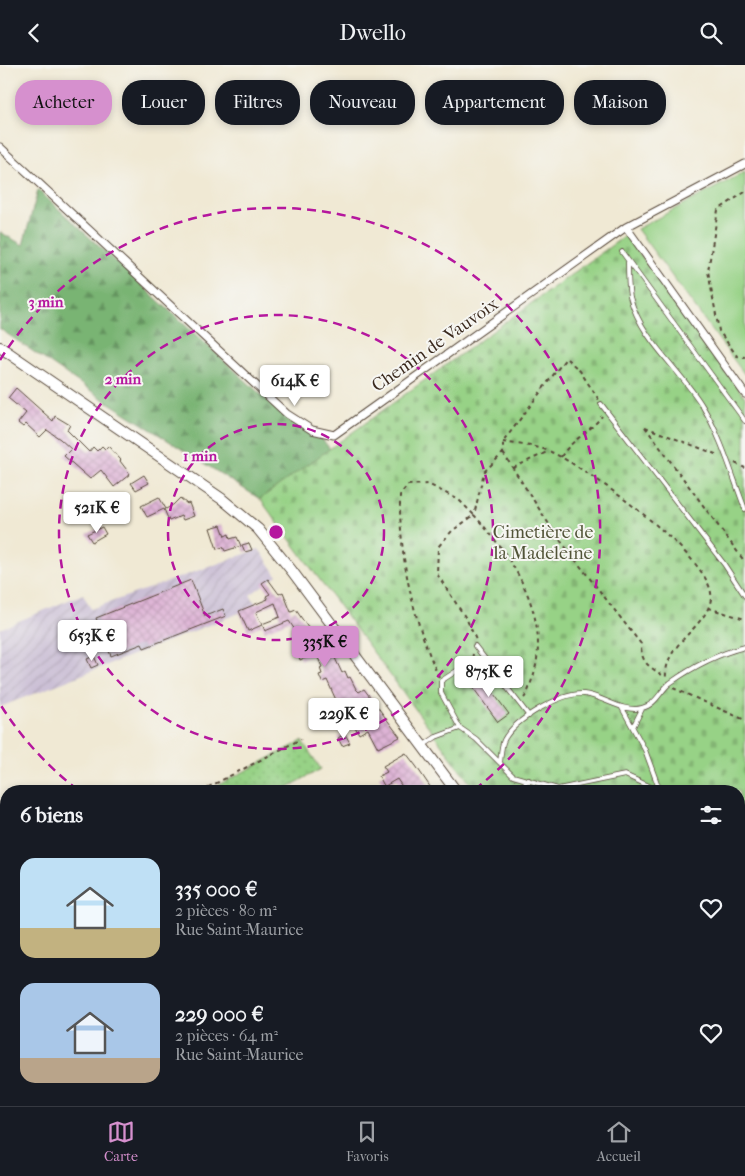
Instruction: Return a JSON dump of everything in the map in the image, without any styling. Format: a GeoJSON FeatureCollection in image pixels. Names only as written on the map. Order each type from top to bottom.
{"type":"FeatureCollection","features":[{"type":"Feature","properties":{"kind":"street","name":"Chemin de Vauvoix"},"geometry":{"type":"LineString","coordinates":[[0,147],[287,414],[312,430],[334,435],[626,227],[745,164]]}},
{"type":"Feature","properties":{"kind":"street"},"geometry":{"type":"LineString","coordinates":[[626,227],[745,393]]}},
{"type":"Feature","properties":{"kind":"street"},"geometry":{"type":"LineString","coordinates":[[0,347],[222,499],[258,529],[292,571],[451,785]]}},
{"type":"Feature","properties":{"kind":"lane"},"geometry":{"type":"LineString","coordinates":[[622,252],[745,421]]}},
{"type":"Feature","properties":{"kind":"lane"},"geometry":{"type":"LineString","coordinates":[[628,262],[630,296],[638,316],[646,330],[683,376],[703,407],[729,461],[745,509]]}},
{"type":"Feature","properties":{"kind":"lane"},"geometry":{"type":"LineString","coordinates":[[601,404],[724,564],[745,597]]}},
{"type":"Feature","properties":{"kind":"lane"},"geometry":{"type":"LineString","coordinates":[[475,646],[529,716]]}},
{"type":"Feature","properties":{"kind":"lane"},"geometry":{"type":"LineString","coordinates":[[633,727],[642,709],[657,700],[668,685],[707,660],[722,653],[745,647]]}},
{"type":"Feature","properties":{"kind":"lane"},"geometry":{"type":"LineString","coordinates":[[458,670],[441,681],[441,693],[460,728],[476,739],[513,775],[545,785]]}},
{"type":"Feature","properties":{"kind":"lane"},"geometry":{"type":"LineString","coordinates":[[500,763],[503,741],[514,725],[567,697],[581,694],[601,697],[622,708],[642,709]]}},
{"type":"Feature","properties":{"kind":"lane"},"geometry":{"type":"LineString","coordinates":[[622,708],[645,750],[658,785]]}},
{"type":"Feature","properties":{"kind":"lane"},"geometry":{"type":"LineString","coordinates":[[422,746],[436,737],[460,728]]}},
{"type":"Feature","properties":{"kind":"lane"},"geometry":{"type":"LineString","coordinates":[[577,785],[625,775],[647,785]]}},
{"type":"Feature","properties":{"kind":"lane"},"geometry":{"type":"LineString","coordinates":[[523,785],[529,780]]}},
{"type":"Feature","properties":{"kind":"path"},"geometry":{"type":"LineString","coordinates":[[745,191],[718,210],[708,271],[719,331],[738,356],[745,357]]}},
{"type":"Feature","properties":{"kind":"path"},"geometry":{"type":"LineString","coordinates":[[561,457],[568,446],[587,434],[602,417],[601,404],[580,371],[566,358],[503,442],[503,453],[556,535],[641,644],[641,657],[647,665],[665,677]]}},
{"type":"Feature","properties":{"kind":"path"},"geometry":{"type":"LineString","coordinates":[[745,468],[697,445],[645,427],[745,562]]}},
{"type":"Feature","properties":{"kind":"path"},"geometry":{"type":"LineString","coordinates":[[503,442],[549,451],[561,457],[642,512],[680,547],[711,588],[711,599],[708,608],[666,662],[665,677],[668,685],[745,720]]}},
{"type":"Feature","properties":{"kind":"path"},"geometry":{"type":"LineString","coordinates":[[513,468],[549,451]]}},
{"type":"Feature","properties":{"kind":"path"},"geometry":{"type":"LineString","coordinates":[[458,670],[472,660],[477,641],[468,620],[437,574],[438,547],[452,531],[474,515],[484,472],[503,453]]}},
{"type":"Feature","properties":{"kind":"path"},"geometry":{"type":"LineString","coordinates":[[441,681],[422,639],[402,548],[400,495],[408,485],[428,484],[458,500],[474,515],[498,542],[532,603],[539,635],[537,663],[528,693],[520,704]]}},
{"type":"Feature","properties":{"kind":"path"},"geometry":{"type":"LineString","coordinates":[[708,608],[745,619]]}},
{"type":"Feature","properties":{"kind":"path"},"geometry":{"type":"LineString","coordinates":[[213,785],[301,739]]}},
{"type":"Feature","properties":{"kind":"shaded area"},"geometry":{"type":"Polygon","coordinates":[[[259,549],[277,575],[250,595],[257,606],[0,707],[0,629],[83,594],[91,609],[259,549]]]}},
{"type":"Feature","properties":{"kind":"green space"},"geometry":{"type":"Polygon","coordinates":[[[745,172],[745,375],[637,229],[745,172]]]}},
{"type":"Feature","properties":{"kind":"green space"},"geometry":{"type":"Polygon","coordinates":[[[38,190],[281,413],[319,435],[330,449],[260,499],[103,399],[0,329],[0,232],[23,245],[38,190]]]}},
{"type":"Feature","properties":{"kind":"green space","name":"Cimetière de la Madeleine"},"geometry":{"type":"Polygon","coordinates":[[[626,235],[745,397],[745,785],[472,785],[260,499],[626,235]]]}},
{"type":"Feature","properties":{"kind":"green space"},"geometry":{"type":"Polygon","coordinates":[[[302,741],[321,769],[292,785],[218,785],[302,741]]]}},
{"type":"Feature","properties":{"kind":"building"},"geometry":{"type":"Polygon","coordinates":[[[16,388],[53,421],[55,416],[70,425],[67,430],[89,452],[93,447],[97,451],[102,446],[105,449],[108,446],[121,460],[130,474],[114,487],[101,470],[90,479],[64,456],[71,449],[60,439],[47,430],[40,437],[26,424],[23,427],[18,423],[26,413],[8,398],[16,388]]]}},
{"type":"Feature","properties":{"kind":"building"},"geometry":{"type":"Polygon","coordinates":[[[144,475],[149,483],[136,490],[131,483],[144,475]]]}},
{"type":"Feature","properties":{"kind":"building"},"geometry":{"type":"Polygon","coordinates":[[[159,497],[166,509],[180,498],[187,504],[189,503],[194,516],[183,520],[181,516],[169,521],[164,509],[147,517],[141,506],[159,497]]]}},
{"type":"Feature","properties":{"kind":"building"},"geometry":{"type":"Polygon","coordinates":[[[121,499],[126,509],[120,512],[122,516],[115,520],[107,504],[121,499]]]}},
{"type":"Feature","properties":{"kind":"building"},"geometry":{"type":"Polygon","coordinates":[[[221,525],[225,536],[229,534],[230,539],[237,537],[241,546],[225,551],[223,547],[217,549],[210,528],[221,525]]]}},
{"type":"Feature","properties":{"kind":"building"},"geometry":{"type":"Polygon","coordinates":[[[102,527],[106,534],[92,542],[87,534],[102,527]]]}},
{"type":"Feature","properties":{"kind":"building"},"geometry":{"type":"Polygon","coordinates":[[[249,543],[252,550],[245,552],[242,545],[249,543]]]}},
{"type":"Feature","properties":{"kind":"building"},"geometry":{"type":"Polygon","coordinates":[[[268,579],[279,594],[283,592],[291,612],[296,610],[315,638],[320,642],[326,639],[342,673],[345,671],[359,692],[364,689],[400,737],[378,748],[368,729],[359,734],[342,703],[336,700],[327,680],[322,682],[319,675],[322,674],[320,668],[322,667],[316,653],[300,660],[295,643],[301,639],[289,621],[265,631],[262,624],[280,617],[275,603],[256,612],[262,625],[248,631],[239,611],[268,599],[266,596],[270,594],[262,583],[268,579]]]}},
{"type":"Feature","properties":{"kind":"building"},"geometry":{"type":"Polygon","coordinates":[[[191,580],[205,616],[223,609],[226,616],[144,648],[142,644],[111,656],[96,618],[191,580]]]}},
{"type":"Feature","properties":{"kind":"building"},"geometry":{"type":"Polygon","coordinates":[[[94,656],[98,665],[91,668],[87,659],[94,656]]]}},
{"type":"Feature","properties":{"kind":"building"},"geometry":{"type":"Polygon","coordinates":[[[479,674],[509,714],[498,722],[469,682],[479,674]]]}},
{"type":"Feature","properties":{"kind":"building"},"geometry":{"type":"Polygon","coordinates":[[[345,734],[350,743],[342,746],[338,738],[345,734]]]}},
{"type":"Feature","properties":{"kind":"building"},"geometry":{"type":"Polygon","coordinates":[[[406,753],[429,785],[401,785],[397,779],[384,785],[379,776],[387,772],[383,766],[406,753]]]}}]}
